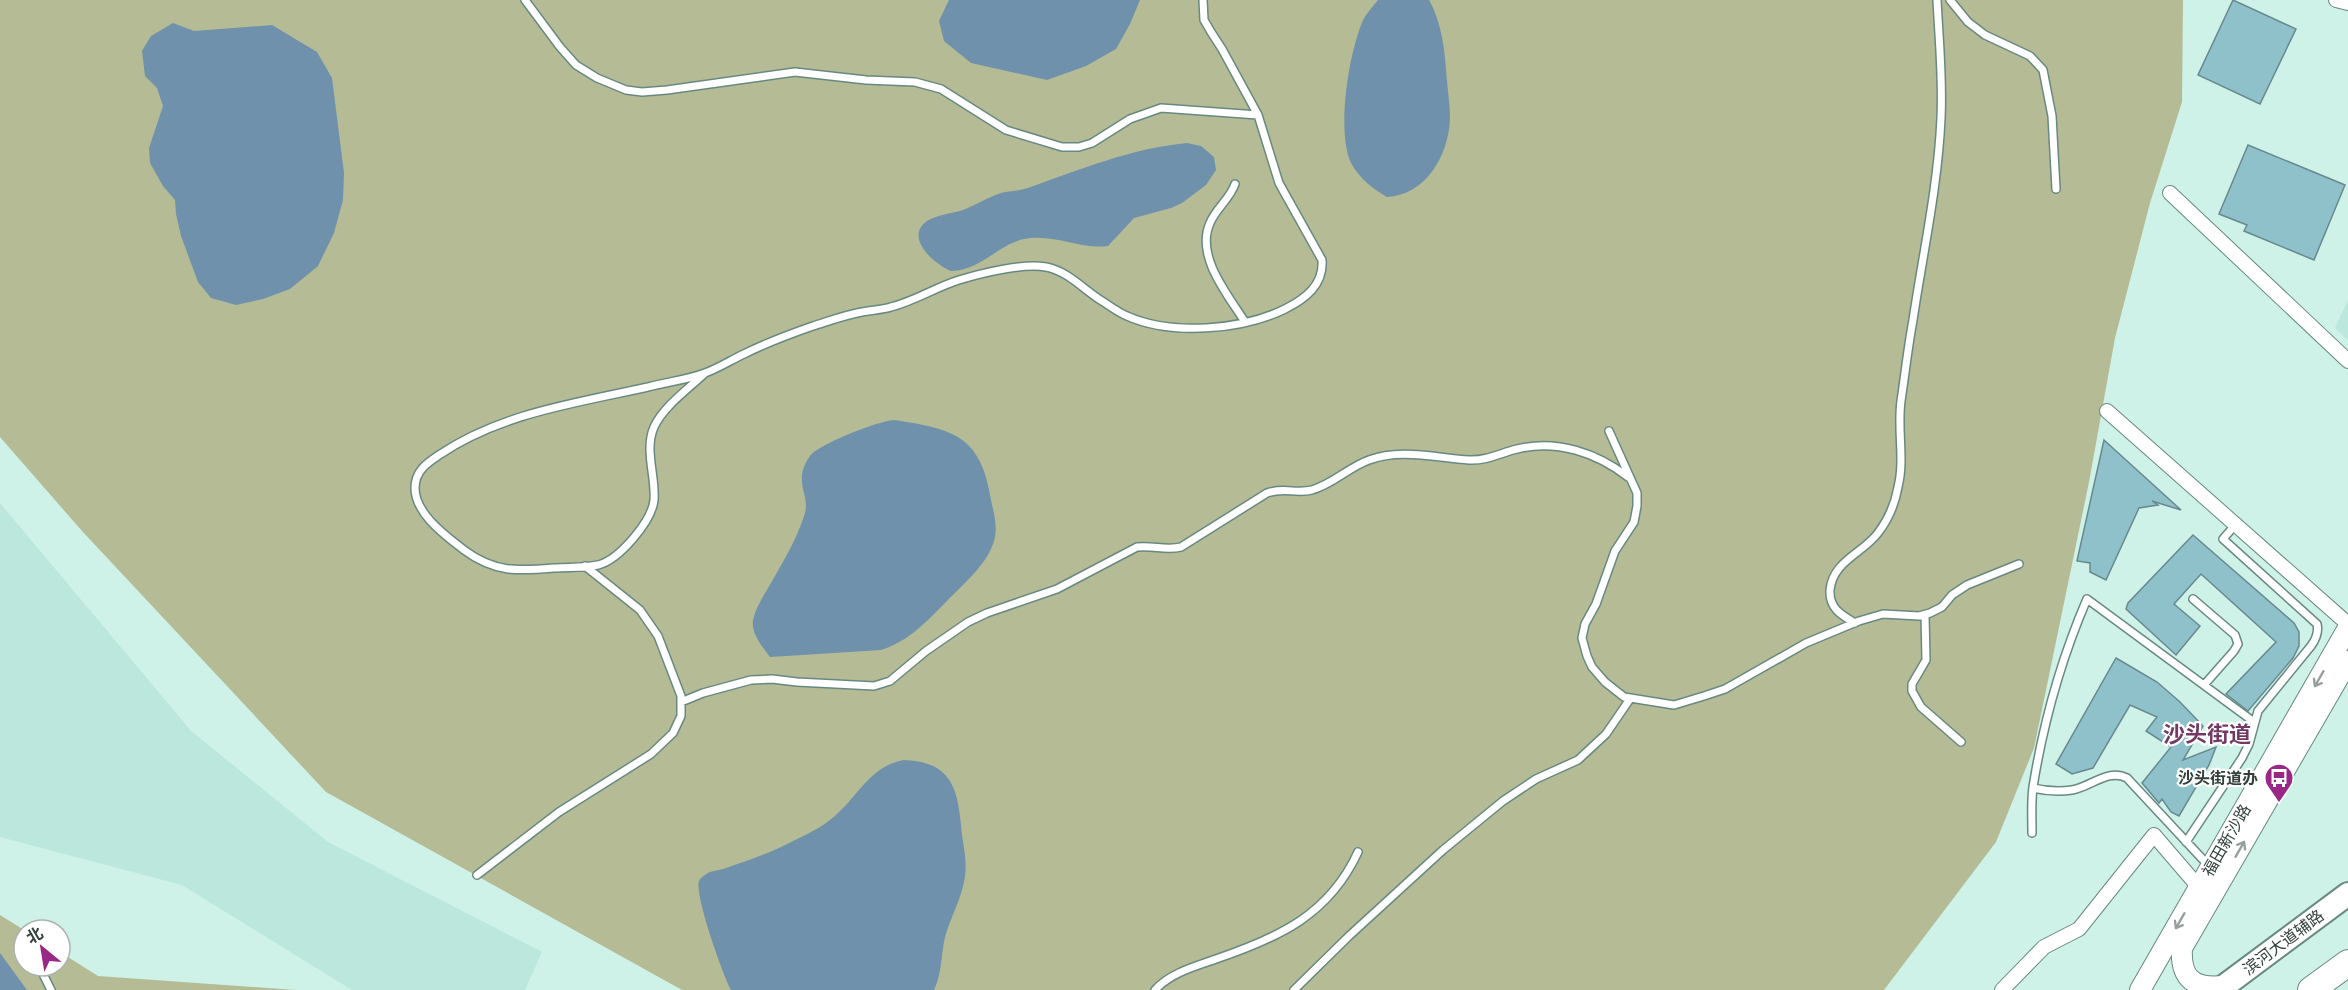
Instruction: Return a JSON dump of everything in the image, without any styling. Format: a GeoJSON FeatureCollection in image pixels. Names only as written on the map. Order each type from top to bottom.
{"type":"FeatureCollection","features":[{"type":"Feature","properties":{"kind":"highway"},"geometry":{"type":"LineString","coordinates":[[2312,990],[2348,963]]}},
{"type":"Feature","properties":{"kind":"main road","name":"滨河大道辅路"},"geometry":{"type":"LineString","coordinates":[[2221,988],[2348,894]]}},
{"type":"Feature","properties":{"kind":"street"},"geometry":{"type":"LineString","coordinates":[[2336,0],[2348,3]]}},
{"type":"Feature","properties":{"kind":"street"},"geometry":{"type":"LineString","coordinates":[[2170,193],[2348,361]]}},
{"type":"Feature","properties":{"kind":"street"},"geometry":{"type":"LineString","coordinates":[[2107,411],[2348,624]]}},
{"type":"Feature","properties":{"kind":"street","name":"福田新沙路"},"geometry":{"type":"LineString","coordinates":[[2216,875],[2348,628]]}},
{"type":"Feature","properties":{"kind":"street","name":"福田新沙路"},"geometry":{"type":"LineString","coordinates":[[2140,990],[2205,894],[2348,661]]}},
{"type":"Feature","properties":{"kind":"street"},"geometry":{"type":"LineString","coordinates":[[2002,990],[2044,947],[2079,929],[2154,835],[2205,894]]}},
{"type":"Feature","properties":{"kind":"street","name":"福田新沙路"},"geometry":{"type":"LineString","coordinates":[[2205,894],[2182,948],[2181,963],[2187,975],[2195,983],[2206,988],[2221,988]]}},
{"type":"Feature","properties":{"kind":"lane"},"geometry":{"type":"LineString","coordinates":[[525,0],[576,65],[597,78],[626,90],[642,92],[667,90],[795,72],[866,80],[915,82],[941,89],[1006,130],[1062,147],[1079,147],[1092,143],[1130,119],[1161,108],[1258,115]]}},
{"type":"Feature","properties":{"kind":"lane"},"geometry":{"type":"LineString","coordinates":[[704,374],[666,410],[654,429],[651,460],[654,503],[648,518],[619,553],[602,564],[518,570],[499,569],[443,534],[428,517],[415,493],[415,483],[420,470],[428,462],[466,437],[505,422],[547,410],[704,374],[750,351],[812,327],[855,313],[890,308],[961,279],[1029,266],[1048,267],[1068,276],[1128,317],[1175,328],[1202,329],[1245,322],[1272,315],[1300,301],[1312,291],[1322,269],[1322,260],[1279,183],[1258,115],[1204,20],[1203,0]]}},
{"type":"Feature","properties":{"kind":"lane"},"geometry":{"type":"LineString","coordinates":[[1855,623],[1833,607],[1830,598],[1831,587],[1833,574],[1877,534],[1887,518],[1899,486],[1902,442],[1900,406],[1912,321],[1927,245],[1941,120],[1941,47],[1937,0]]}},
{"type":"Feature","properties":{"kind":"lane"},"geometry":{"type":"LineString","coordinates":[[1950,0],[1968,22],[1985,35],[2030,56],[2043,70],[2052,116],[2056,189]]}},
{"type":"Feature","properties":{"kind":"lane"},"geometry":{"type":"LineString","coordinates":[[1235,184],[1232,193],[1209,223],[1206,234],[1215,273],[1245,322]]}},
{"type":"Feature","properties":{"kind":"lane"},"geometry":{"type":"LineString","coordinates":[[1609,431],[1637,493],[1637,506],[1634,522],[1615,551],[1582,638],[1592,667],[1605,682],[1630,699],[1674,705],[1725,689],[1806,643],[1883,614],[1924,615],[1942,607],[1958,590],[1976,580],[2003,572],[2019,564]]}},
{"type":"Feature","properties":{"kind":"lane"},"geometry":{"type":"LineString","coordinates":[[681,702],[703,693],[751,680],[772,679],[874,686],[890,681],[951,633],[987,613],[1057,589],[1137,547],[1152,545],[1172,549],[1181,547],[1267,493],[1279,489],[1312,490],[1368,460],[1390,455],[1488,459],[1528,446],[1567,447],[1598,459],[1628,477]]}},
{"type":"Feature","properties":{"kind":"lane"},"geometry":{"type":"LineString","coordinates":[[2186,842],[2242,758],[2249,744],[2258,711],[2311,646],[2318,629],[2317,624],[2223,539],[2236,524]]}},
{"type":"Feature","properties":{"kind":"lane"},"geometry":{"type":"LineString","coordinates":[[477,875],[560,812],[651,754],[673,733],[681,716],[681,696],[658,636],[640,610],[585,566]]}},
{"type":"Feature","properties":{"kind":"lane"},"geometry":{"type":"LineString","coordinates":[[2032,833],[2033,788],[2043,735],[2069,648],[2087,599],[2254,722]]}},
{"type":"Feature","properties":{"kind":"lane"},"geometry":{"type":"LineString","coordinates":[[2193,599],[2235,635],[2238,644],[2204,685]]}},
{"type":"Feature","properties":{"kind":"lane"},"geometry":{"type":"LineString","coordinates":[[1924,615],[1926,660],[1912,684],[1912,692],[1921,707],[1961,742]]}},
{"type":"Feature","properties":{"kind":"lane"},"geometry":{"type":"LineString","coordinates":[[1294,990],[1443,850],[1503,801],[1536,779],[1578,760],[1606,734],[1630,699]]}},
{"type":"Feature","properties":{"kind":"lane"},"geometry":{"type":"LineString","coordinates":[[2033,788],[2046,791],[2073,790],[2110,775],[2119,774],[2127,778],[2216,875]]}},
{"type":"Feature","properties":{"kind":"lane"},"geometry":{"type":"LineString","coordinates":[[1155,990],[1185,970],[1243,949],[1289,929],[1306,918],[1335,891],[1349,872],[1358,852]]}},
{"type":"Feature","properties":{"kind":"shaded area"},"geometry":{"type":"Polygon","coordinates":[[[0,0],[2183,0],[2182,102],[2150,203],[2115,338],[2089,482],[2034,748],[1996,842],[1884,990],[682,990],[326,792],[82,531],[0,437],[0,0]]]}},
{"type":"Feature","properties":{"kind":"shaded area"},"geometry":{"type":"Polygon","coordinates":[[[2348,300],[2348,340],[2335,328],[2348,300]]]}},
{"type":"Feature","properties":{"kind":"shaded area"},"geometry":{"type":"Polygon","coordinates":[[[0,503],[191,731],[328,842],[542,952],[525,990],[352,990],[182,885],[0,837],[0,503]]]}},
{"type":"Feature","properties":{"kind":"shaded area"},"geometry":{"type":"Polygon","coordinates":[[[0,915],[12,922],[12,978],[72,978],[72,960],[98,976],[296,990],[0,990],[0,915]]]}},
{"type":"Feature","properties":{"kind":"water"},"geometry":{"type":"Polygon","coordinates":[[[949,0],[1140,0],[1116,49],[1086,66],[1047,80],[971,63],[944,41],[939,21],[949,0]]]}},
{"type":"Feature","properties":{"kind":"water"},"geometry":{"type":"Polygon","coordinates":[[[1378,0],[1429,0],[1442,40],[1450,113],[1449,132],[1445,146],[1433,171],[1413,189],[1401,195],[1387,197],[1367,183],[1354,168],[1347,149],[1345,131],[1346,90],[1354,50],[1364,18],[1378,0]]]}},
{"type":"Feature","properties":{"kind":"water"},"geometry":{"type":"Polygon","coordinates":[[[173,23],[194,31],[272,25],[317,52],[332,78],[344,173],[343,200],[334,233],[318,266],[290,289],[263,299],[236,305],[211,298],[198,282],[181,236],[175,200],[163,186],[150,163],[149,148],[163,106],[157,88],[145,76],[142,51],[151,36],[173,23]]]}},
{"type":"Feature","properties":{"kind":"water"},"geometry":{"type":"Polygon","coordinates":[[[1187,143],[1201,146],[1214,157],[1216,170],[1206,185],[1182,203],[1134,218],[1108,246],[1087,246],[1046,238],[1024,239],[1014,242],[971,267],[951,271],[933,259],[919,240],[921,227],[929,220],[963,210],[1001,193],[1028,188],[1126,155],[1187,143]]]}},
{"type":"Feature","properties":{"kind":"water"},"geometry":{"type":"Polygon","coordinates":[[[894,420],[948,432],[971,448],[980,461],[986,478],[994,515],[996,526],[991,550],[974,574],[931,617],[900,642],[881,650],[770,657],[755,635],[753,620],[802,522],[806,506],[802,480],[805,465],[810,456],[825,445],[863,429],[894,420]]]}},
{"type":"Feature","properties":{"kind":"water"},"geometry":{"type":"Polygon","coordinates":[[[904,760],[921,762],[944,773],[955,793],[960,820],[965,876],[945,937],[940,971],[934,990],[731,990],[705,917],[699,881],[710,872],[769,852],[818,828],[838,813],[874,774],[893,763],[904,760]]]}},
{"type":"Feature","properties":{"kind":"water"},"geometry":{"type":"Polygon","coordinates":[[[0,953],[12,969],[12,978],[18,978],[27,990],[0,990],[0,953]]]}},
{"type":"Feature","properties":{"kind":"building"},"geometry":{"type":"Polygon","coordinates":[[[2233,0],[2296,29],[2260,104],[2198,75],[2233,0]]]}},
{"type":"Feature","properties":{"kind":"building"},"geometry":{"type":"Polygon","coordinates":[[[2248,145],[2345,185],[2314,260],[2244,231],[2247,225],[2219,214],[2248,145]]]}},
{"type":"Feature","properties":{"kind":"building"},"geometry":{"type":"Polygon","coordinates":[[[2104,440],[2181,510],[2152,501],[2158,505],[2139,508],[2106,580],[2090,572],[2090,563],[2077,561],[2104,440]]]}},
{"type":"Feature","properties":{"kind":"building"},"geometry":{"type":"Polygon","coordinates":[[[2193,535],[2294,623],[2299,632],[2299,646],[2293,658],[2248,711],[2226,694],[2276,642],[2201,574],[2174,604],[2200,626],[2176,655],[2126,609],[2128,603],[2193,535]]]}},
{"type":"Feature","properties":{"kind":"building"},"geometry":{"type":"Polygon","coordinates":[[[2116,658],[2157,682],[2203,726],[2183,760],[2216,747],[2209,765],[2179,816],[2171,812],[2162,799],[2159,803],[2142,783],[2171,747],[2146,731],[2157,717],[2130,705],[2093,768],[2072,774],[2056,764],[2116,658]]]}},
{"type":"Feature","properties":{"kind":"place","name":"沙头街道办"},"geometry":{"type":"Point","coordinates":[2279,804]}},
{"type":"Feature","properties":{"kind":"district","name":"沙头街道"},"geometry":{"type":"Point","coordinates":[2207,734]}}]}
